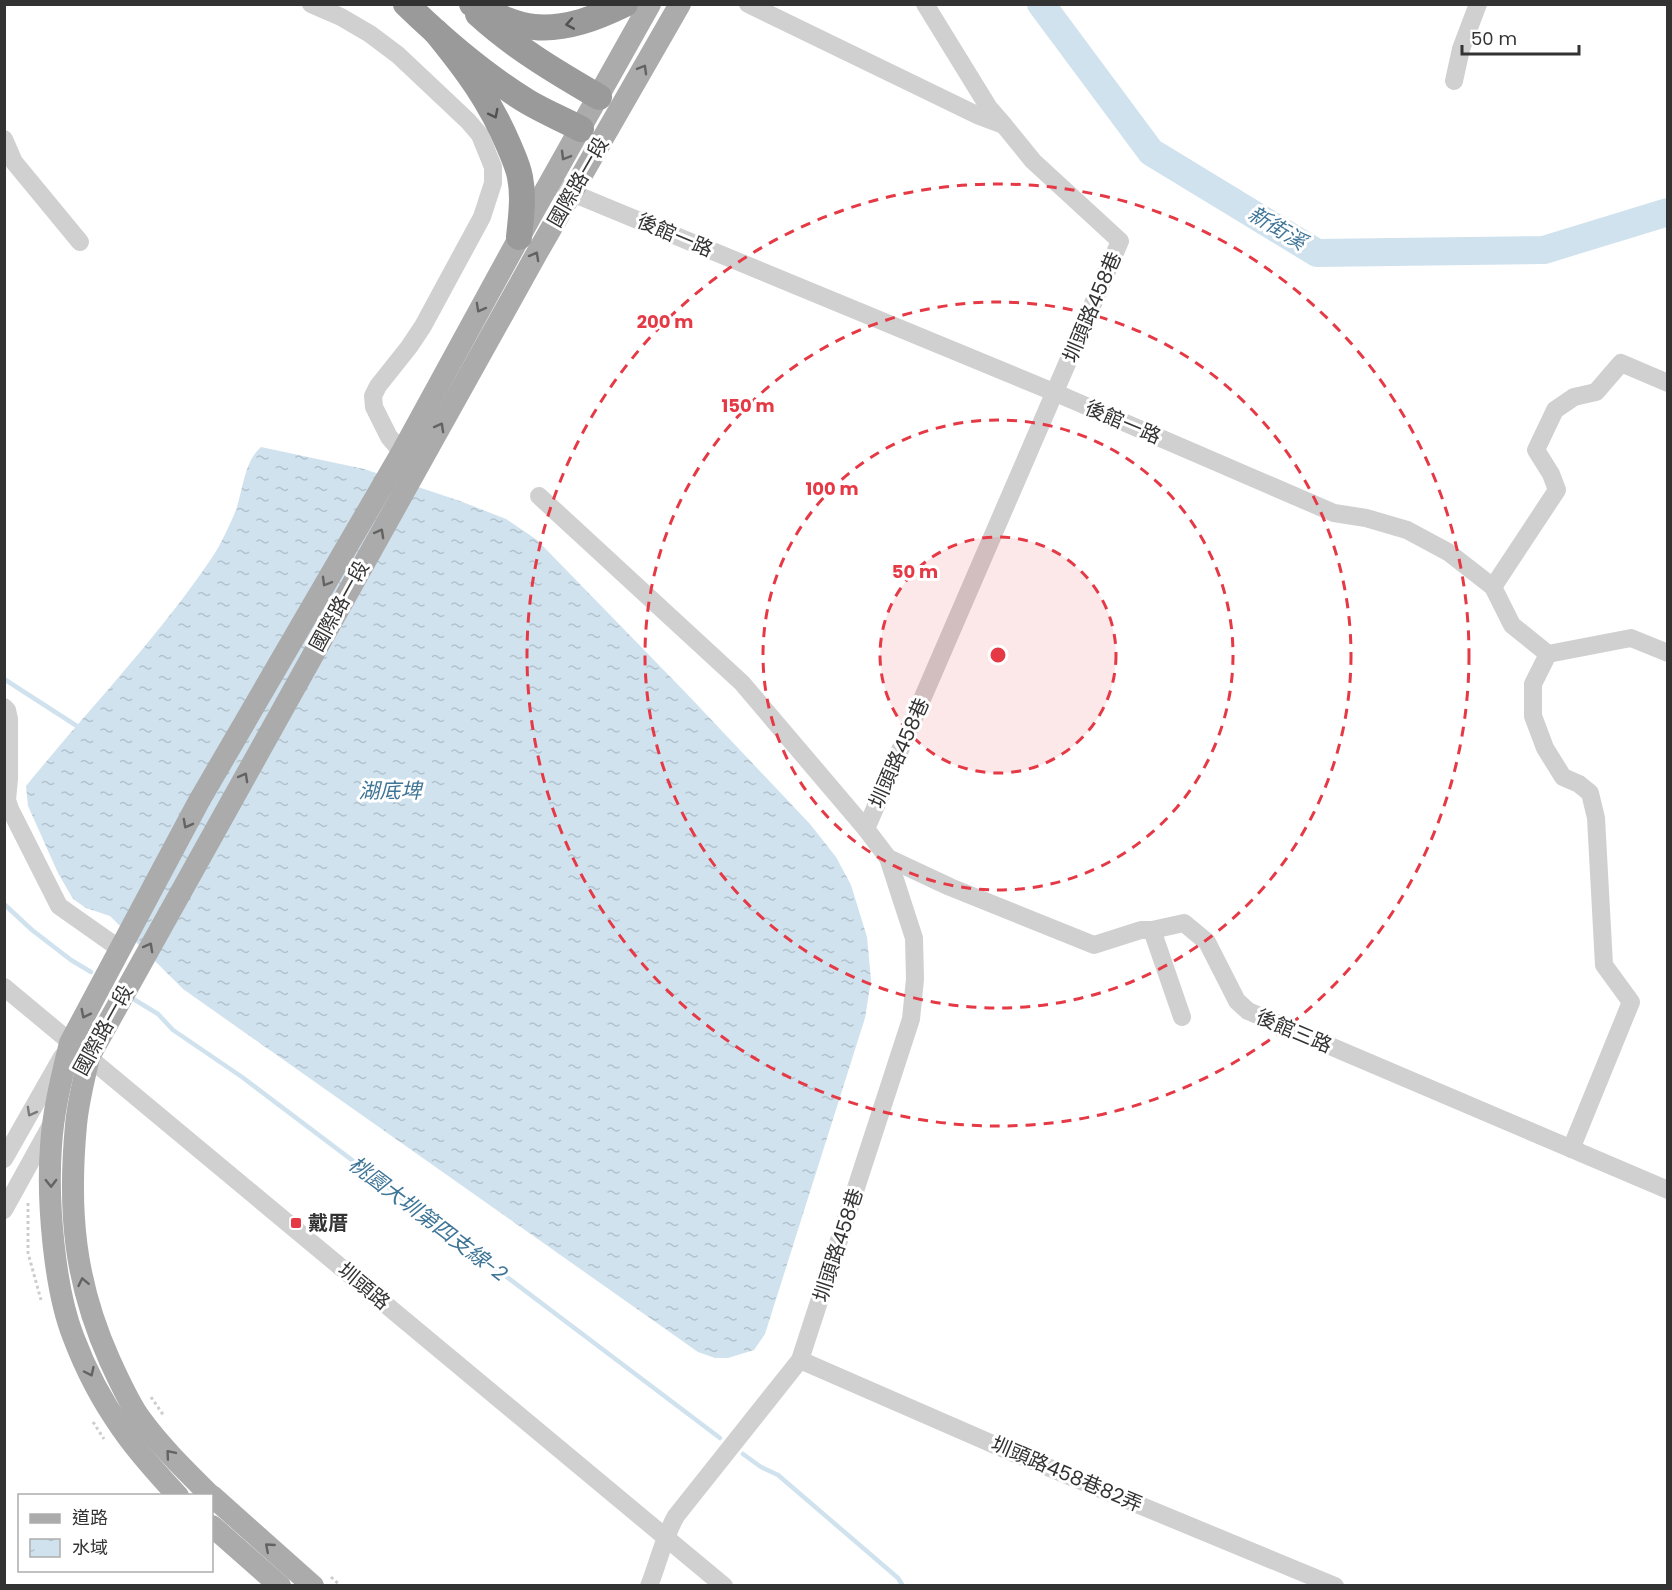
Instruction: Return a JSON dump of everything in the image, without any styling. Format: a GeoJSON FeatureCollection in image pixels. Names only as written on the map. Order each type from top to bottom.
{"type":"FeatureCollection","features":[{"type":"Feature","properties":{"kind":"highway"},"geometry":{"type":"LineString","coordinates":[[406,4],[484,71],[528,102],[581,129]]}},
{"type":"Feature","properties":{"kind":"highway"},"geometry":{"type":"LineString","coordinates":[[470,4],[533,27],[566,26],[593,19],[625,4]]}},
{"type":"Feature","properties":{"kind":"highway"},"geometry":{"type":"LineString","coordinates":[[470,4],[496,30],[548,68],[599,97]]}},
{"type":"Feature","properties":{"kind":"highway"},"geometry":{"type":"LineString","coordinates":[[436,32],[470,74],[488,102],[512,153],[520,176],[522,206],[519,237]]}},
{"type":"Feature","properties":{"kind":"main road","name":"國際路一段"},"geometry":{"type":"LineString","coordinates":[[70,1042],[200,801],[402,452],[650,4]]}},
{"type":"Feature","properties":{"kind":"main road","name":"國際路一段"},"geometry":{"type":"LineString","coordinates":[[89,1057],[572,192],[680,4]]}},
{"type":"Feature","properties":{"kind":"main road"},"geometry":{"type":"LineString","coordinates":[[581,129],[614,120],[599,97]]}},
{"type":"Feature","properties":{"kind":"main road"},"geometry":{"type":"LineString","coordinates":[[70,1042],[53,1121],[51,1147],[54,1243],[62,1293],[72,1335],[98,1389],[121,1429],[176,1494]]}},
{"type":"Feature","properties":{"kind":"main road"},"geometry":{"type":"LineString","coordinates":[[89,1057],[76,1122],[72,1197],[75,1242],[84,1289],[95,1327],[139,1417],[178,1464],[209,1494]]}},
{"type":"Feature","properties":{"kind":"main road"},"geometry":{"type":"LineString","coordinates":[[213,1498],[318,1578]]}},
{"type":"Feature","properties":{"kind":"main road"},"geometry":{"type":"LineString","coordinates":[[213,1527],[280,1586]]}},
{"type":"Feature","properties":{"kind":"street"},"geometry":{"type":"LineString","coordinates":[[311,4],[348,11],[383,42],[468,121],[480,135],[493,167],[493,183],[482,217],[423,326],[378,386],[374,396],[374,407],[389,437],[402,452]]}},
{"type":"Feature","properties":{"kind":"street"},"geometry":{"type":"LineString","coordinates":[[748,4],[977,115],[1002,124]]}},
{"type":"Feature","properties":{"kind":"street","name":"圳頭路458巷"},"geometry":{"type":"LineString","coordinates":[[649,1586],[658,1563],[664,1536],[676,1516],[800,1360],[911,1019],[915,979],[914,938],[888,858],[866,829],[1120,241],[1033,161],[1002,124],[989,108],[925,4]]}},
{"type":"Feature","properties":{"kind":"street"},"geometry":{"type":"LineString","coordinates":[[1454,81],[1461,49],[1478,4]]}},
{"type":"Feature","properties":{"kind":"street"},"geometry":{"type":"LineString","coordinates":[[4,139],[14,162],[80,242]]}},
{"type":"Feature","properties":{"kind":"street","name":"後館一路"},"geometry":{"type":"LineString","coordinates":[[549,183],[1056,393],[1334,513],[1366,518],[1407,530],[1448,552],[1493,587],[1512,625],[1548,654]]}},
{"type":"Feature","properties":{"kind":"street"},"geometry":{"type":"LineString","coordinates":[[1493,587],[1557,490],[1551,474],[1536,450],[1555,410],[1574,397],[1596,392],[1621,363],[1668,383]]}},
{"type":"Feature","properties":{"kind":"street"},"geometry":{"type":"LineString","coordinates":[[539,496],[742,683],[866,829]]}},
{"type":"Feature","properties":{"kind":"street"},"geometry":{"type":"LineString","coordinates":[[1570,1149],[1631,1002],[1604,965],[1596,819],[1590,793],[1579,784],[1563,777],[1545,748],[1533,716],[1533,684],[1548,654],[1631,638],[1668,653]]}},
{"type":"Feature","properties":{"kind":"street"},"geometry":{"type":"LineString","coordinates":[[4,707],[9,719],[7,800],[10,810],[59,906],[120,949]]}},
{"type":"Feature","properties":{"kind":"street","name":"後館三路"},"geometry":{"type":"LineString","coordinates":[[888,858],[950,887],[1094,945],[1141,930],[1184,923],[1207,942],[1237,1001],[1248,1011],[1668,1190]]}},
{"type":"Feature","properties":{"kind":"street"},"geometry":{"type":"LineString","coordinates":[[1152,930],[1182,1017]]}},
{"type":"Feature","properties":{"kind":"street","name":"圳頭路"},"geometry":{"type":"LineString","coordinates":[[4,987],[724,1586]]}},
{"type":"Feature","properties":{"kind":"street","name":"國際路一段"},"geometry":{"type":"LineString","coordinates":[[4,1159],[70,1042]]}},
{"type":"Feature","properties":{"kind":"street","name":"國際路一段"},"geometry":{"type":"LineString","coordinates":[[4,1210],[89,1057]]}},
{"type":"Feature","properties":{"kind":"street","name":"圳頭路458巷82弄"},"geometry":{"type":"LineString","coordinates":[[800,1360],[1022,1456],[1335,1586]]}},
{"type":"Feature","properties":{"kind":"path"},"geometry":{"type":"LineString","coordinates":[[150,1396],[170,1425]]}},
{"type":"Feature","properties":{"kind":"path"},"geometry":{"type":"LineString","coordinates":[[318,1578],[341,1586]]}},
{"type":"Feature","properties":{"kind":"water","name":"湖底埤"},"geometry":{"type":"Polygon","coordinates":[[[261,447],[364,469],[460,501],[506,519],[537,540],[810,824],[836,857],[851,885],[867,937],[871,980],[865,1018],[765,1334],[754,1350],[728,1358],[715,1358],[698,1352],[183,989],[110,916],[86,908],[73,899],[58,873],[28,806],[26,786],[168,618],[211,559],[236,510],[251,460],[261,447]]]}},
{"type":"Feature","properties":{"kind":"waterway","name":"新街溪"},"geometry":{"type":"LineString","coordinates":[[1041,4],[1151,152],[1317,253],[1544,250],[1668,212]]}},
{"type":"Feature","properties":{"kind":"waterway"},"geometry":{"type":"LineString","coordinates":[[4,679],[80,728]]}},
{"type":"Feature","properties":{"kind":"waterway","name":"桃園大圳第四支線-2"},"geometry":{"type":"LineString","coordinates":[[4,904],[32,930],[71,960],[91,972]]}},
{"type":"Feature","properties":{"kind":"waterway","name":"桃園大圳第四支線-2"},"geometry":{"type":"LineString","coordinates":[[135,1000],[158,1014],[173,1030],[242,1077],[720,1438]]}},
{"type":"Feature","properties":{"kind":"waterway","name":"桃園大圳第四支線-2"},"geometry":{"type":"LineString","coordinates":[[743,1454],[761,1467],[778,1475],[898,1578],[903,1586]]}},
{"type":"Feature","properties":{"kind":"place","name":"戴厝"},"geometry":{"type":"Point","coordinates":[296,1223]}}]}
